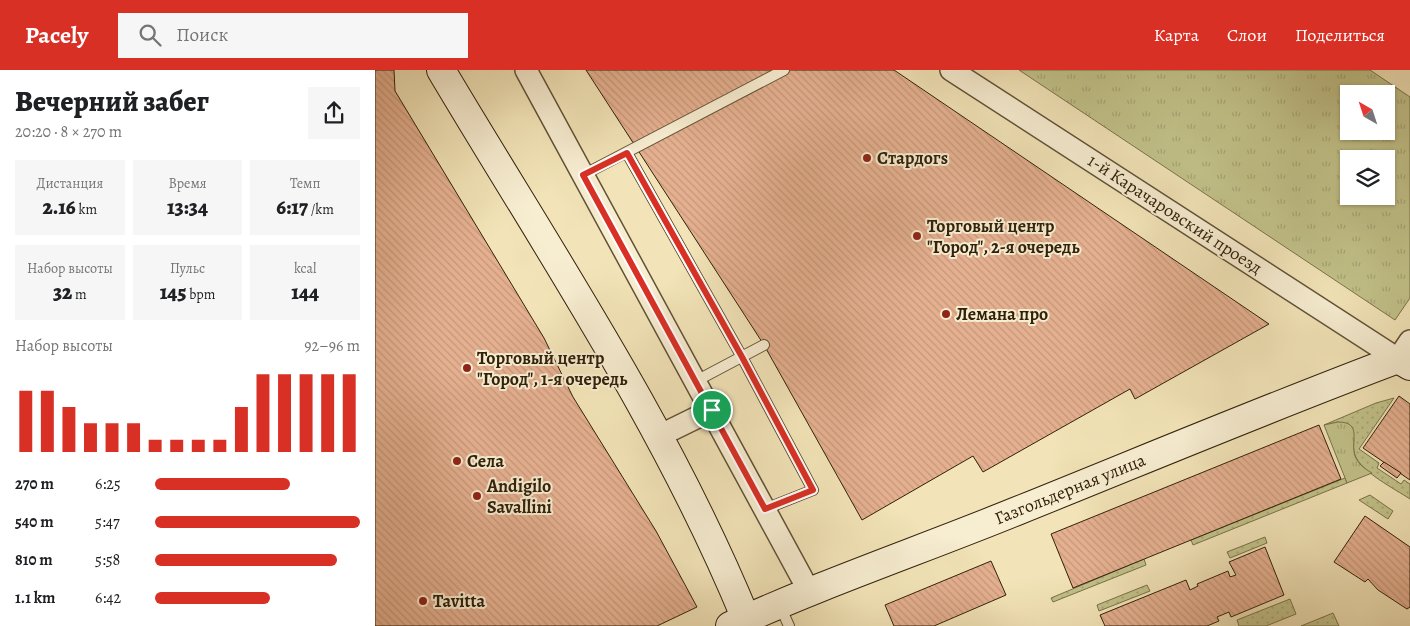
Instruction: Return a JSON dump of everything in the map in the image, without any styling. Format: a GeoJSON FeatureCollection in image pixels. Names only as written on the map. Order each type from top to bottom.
{"type":"FeatureCollection","features":[{"type":"Feature","properties":{"kind":"street"},"geometry":{"type":"LineString","coordinates":[[441,70],[599,328],[659,436],[709,537],[738,622]]}},
{"type":"Feature","properties":{"kind":"street"},"geometry":{"type":"LineString","coordinates":[[526,70],[809,591]]}},
{"type":"Feature","properties":{"kind":"street","name":"1-й Карачаровский проезд"},"geometry":{"type":"LineString","coordinates":[[951,70],[1406,355]]}},
{"type":"Feature","properties":{"kind":"street","name":"Газгольдерная улица"},"geometry":{"type":"LineString","coordinates":[[738,622],[784,615],[809,591],[1015,512],[1239,419],[1406,355]]}},
{"type":"Feature","properties":{"kind":"street"},"geometry":{"type":"LineString","coordinates":[[659,436],[712,410]]}},
{"type":"Feature","properties":{"kind":"lane"},"geometry":{"type":"LineString","coordinates":[[583,175],[784,70]]}},
{"type":"Feature","properties":{"kind":"lane"},"geometry":{"type":"LineString","coordinates":[[627,153],[742,357],[813,490],[765,509]]}},
{"type":"Feature","properties":{"kind":"lane"},"geometry":{"type":"LineString","coordinates":[[696,381],[765,345]]}},
{"type":"Feature","properties":{"kind":"green space"},"geometry":{"type":"Polygon","coordinates":[[[1019,70],[1370,70],[1392,85],[1340,85],[1340,140],[1395,140],[1395,87],[1410,97],[1410,298],[1395,320],[1019,70]]]}},
{"type":"Feature","properties":{"kind":"green space"},"geometry":{"type":"Polygon","coordinates":[[[1394,398],[1359,449],[1379,463],[1377,468],[1401,484],[1404,480],[1410,484],[1410,499],[1371,474],[1358,461],[1354,451],[1353,433],[1350,425],[1338,422],[1324,425],[1376,403],[1394,398]]]}},
{"type":"Feature","properties":{"kind":"green space"},"geometry":{"type":"Polygon","coordinates":[[[1338,422],[1351,425],[1354,434],[1355,456],[1362,466],[1372,473],[1347,483],[1324,425],[1338,422]]]}},
{"type":"Feature","properties":{"kind":"green space"},"geometry":{"type":"Polygon","coordinates":[[[1345,478],[1347,483],[1193,545],[1191,540],[1345,478]]]}},
{"type":"Feature","properties":{"kind":"green space"},"geometry":{"type":"Polygon","coordinates":[[[1370,495],[1393,511],[1388,519],[1359,500],[1370,495]]]}},
{"type":"Feature","properties":{"kind":"green space"},"geometry":{"type":"Polygon","coordinates":[[[1265,537],[1267,543],[1230,558],[1227,552],[1265,537]]]}},
{"type":"Feature","properties":{"kind":"green space"},"geometry":{"type":"Polygon","coordinates":[[[1144,559],[1146,565],[1053,602],[1051,598],[1144,559]]]}},
{"type":"Feature","properties":{"kind":"green space"},"geometry":{"type":"Polygon","coordinates":[[[1147,585],[1150,591],[1099,611],[1097,605],[1147,585]]]}},
{"type":"Feature","properties":{"kind":"green space"},"geometry":{"type":"Polygon","coordinates":[[[1290,599],[1296,614],[1266,626],[1239,626],[1237,620],[1290,599]]]}},
{"type":"Feature","properties":{"kind":"green space"},"geometry":{"type":"Polygon","coordinates":[[[1333,613],[1339,626],[1301,626],[1333,613]]]}},
{"type":"Feature","properties":{"kind":"building","name":"Торговый центр \"Город\", 1-я очередь"},"geometry":{"type":"Polygon","coordinates":[[[375,70],[394,70],[395,91],[544,338],[573,397],[656,531],[697,607],[657,626],[375,626],[375,70]]]}},
{"type":"Feature","properties":{"kind":"building","name":"Торговый центр \"Город\", 2-я очередь"},"geometry":{"type":"Polygon","coordinates":[[[586,70],[894,70],[1269,324],[1135,399],[1130,389],[983,472],[973,456],[862,520],[764,345],[586,70]]]}},
{"type":"Feature","properties":{"kind":"building"},"geometry":{"type":"Polygon","coordinates":[[[1399,396],[1410,404],[1410,480],[1363,448],[1399,396]]]}},
{"type":"Feature","properties":{"kind":"building"},"geometry":{"type":"Polygon","coordinates":[[[1319,425],[1341,479],[1073,588],[1051,534],[1319,425]]]}},
{"type":"Feature","properties":{"kind":"building"},"geometry":{"type":"Polygon","coordinates":[[[1384,462],[1401,473],[1397,478],[1380,466],[1384,462]]]}},
{"type":"Feature","properties":{"kind":"building"},"geometry":{"type":"Polygon","coordinates":[[[1365,516],[1410,547],[1410,607],[1407,609],[1378,590],[1368,579],[1365,582],[1334,562],[1365,516]]]}},
{"type":"Feature","properties":{"kind":"building"},"geometry":{"type":"Polygon","coordinates":[[[1265,547],[1284,595],[1231,617],[1229,612],[1217,617],[1219,621],[1207,626],[1105,626],[1100,615],[1186,580],[1190,590],[1198,586],[1197,584],[1228,571],[1230,577],[1236,575],[1229,562],[1265,547]]]}},
{"type":"Feature","properties":{"kind":"building"},"geometry":{"type":"Polygon","coordinates":[[[991,561],[1006,595],[934,626],[894,626],[885,605],[991,561]]]}},
{"type":"Feature","properties":{"kind":"place","name":"Стардогs"},"geometry":{"type":"Point","coordinates":[867,158]}},
{"type":"Feature","properties":{"kind":"place","name":"Торговый центр \"Город\", 2-я очередь"},"geometry":{"type":"Point","coordinates":[917,236]}},
{"type":"Feature","properties":{"kind":"place","name":"Лемана про"},"geometry":{"type":"Point","coordinates":[946,314]}},
{"type":"Feature","properties":{"kind":"place","name":"Торговый центр \"Город\", 1-я очередь"},"geometry":{"type":"Point","coordinates":[467,368]}},
{"type":"Feature","properties":{"kind":"place","name":"Села"},"geometry":{"type":"Point","coordinates":[457,461]}},
{"type":"Feature","properties":{"kind":"place","name":"Andigilo Savallini"},"geometry":{"type":"Point","coordinates":[477,496]}},
{"type":"Feature","properties":{"kind":"place","name":"Tavitta"},"geometry":{"type":"Point","coordinates":[423,601]}},
{"type":"Feature","properties":{"kind":"route"},"geometry":{"type":"LineString","coordinates":[[627,153],[742,357],[813,490],[765,509],[712,410],[583,175],[627,153]]}}]}
